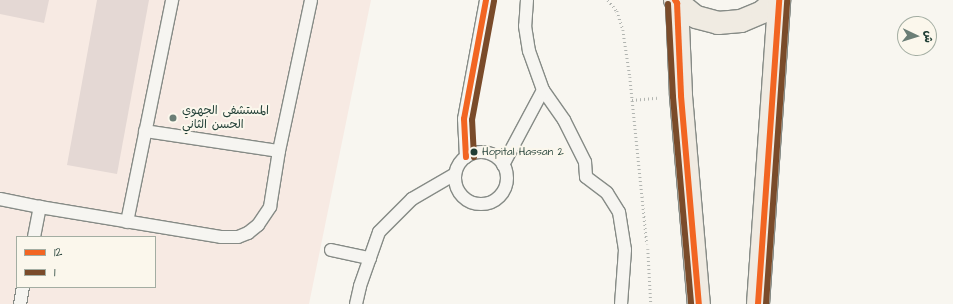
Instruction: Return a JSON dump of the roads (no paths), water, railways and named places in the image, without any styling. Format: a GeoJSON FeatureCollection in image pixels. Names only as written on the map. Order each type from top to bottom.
{"type":"FeatureCollection","features":[{"type":"Feature","properties":{"kind":"highway"},"geometry":{"type":"LineString","coordinates":[[676,2],[696,17],[718,23],[741,21],[762,12],[776,0]]}},
{"type":"Feature","properties":{"kind":"highway"},"geometry":{"type":"LineString","coordinates":[[758,304],[779,0]]}},
{"type":"Feature","properties":{"kind":"highway"},"geometry":{"type":"LineString","coordinates":[[676,2],[681,96],[699,304]]}},
{"type":"Feature","properties":{"kind":"lane"},"geometry":{"type":"LineString","coordinates":[[127,222],[172,0]]}},
{"type":"Feature","properties":{"kind":"lane"},"geometry":{"type":"LineString","coordinates":[[0,199],[40,208],[221,237],[238,237],[248,232],[258,225],[270,207],[279,151],[311,0]]}},
{"type":"Feature","properties":{"kind":"lane"},"geometry":{"type":"LineString","coordinates":[[466,157],[464,119],[486,0]]}},
{"type":"Feature","properties":{"kind":"lane"},"geometry":{"type":"LineString","coordinates":[[527,0],[525,26],[529,50],[543,90],[564,120],[585,162],[586,177],[607,193],[619,212],[625,250],[621,304]]}},
{"type":"Feature","properties":{"kind":"lane"},"geometry":{"type":"LineString","coordinates":[[503,165],[543,90]]}},
{"type":"Feature","properties":{"kind":"lane"},"geometry":{"type":"LineString","coordinates":[[145,130],[279,151]]}},
{"type":"Feature","properties":{"kind":"lane"},"geometry":{"type":"LineString","coordinates":[[473,153],[487,153],[499,159],[503,165],[507,178],[503,192],[498,197],[486,204],[478,204],[465,199],[457,188],[457,167],[466,157],[473,153]]}},
{"type":"Feature","properties":{"kind":"lane"},"geometry":{"type":"LineString","coordinates":[[356,304],[360,286],[379,232],[412,199],[456,174]]}},
{"type":"Feature","properties":{"kind":"lane"},"geometry":{"type":"LineString","coordinates":[[34,236],[40,208]]}},
{"type":"Feature","properties":{"kind":"lane"},"geometry":{"type":"LineString","coordinates":[[330,250],[370,258]]}},
{"type":"Feature","properties":{"kind":"lane"},"geometry":{"type":"LineString","coordinates":[[20,304],[24,288]]}},
{"type":"Feature","properties":{"kind":"place","name":"المستشفى الجهوي الحسن الثاني"},"geometry":{"type":"Point","coordinates":[173,118]}},
{"type":"Feature","properties":{"kind":"place","name":"Hopital Hassan 2"},"geometry":{"type":"Point","coordinates":[474,152]}}]}
